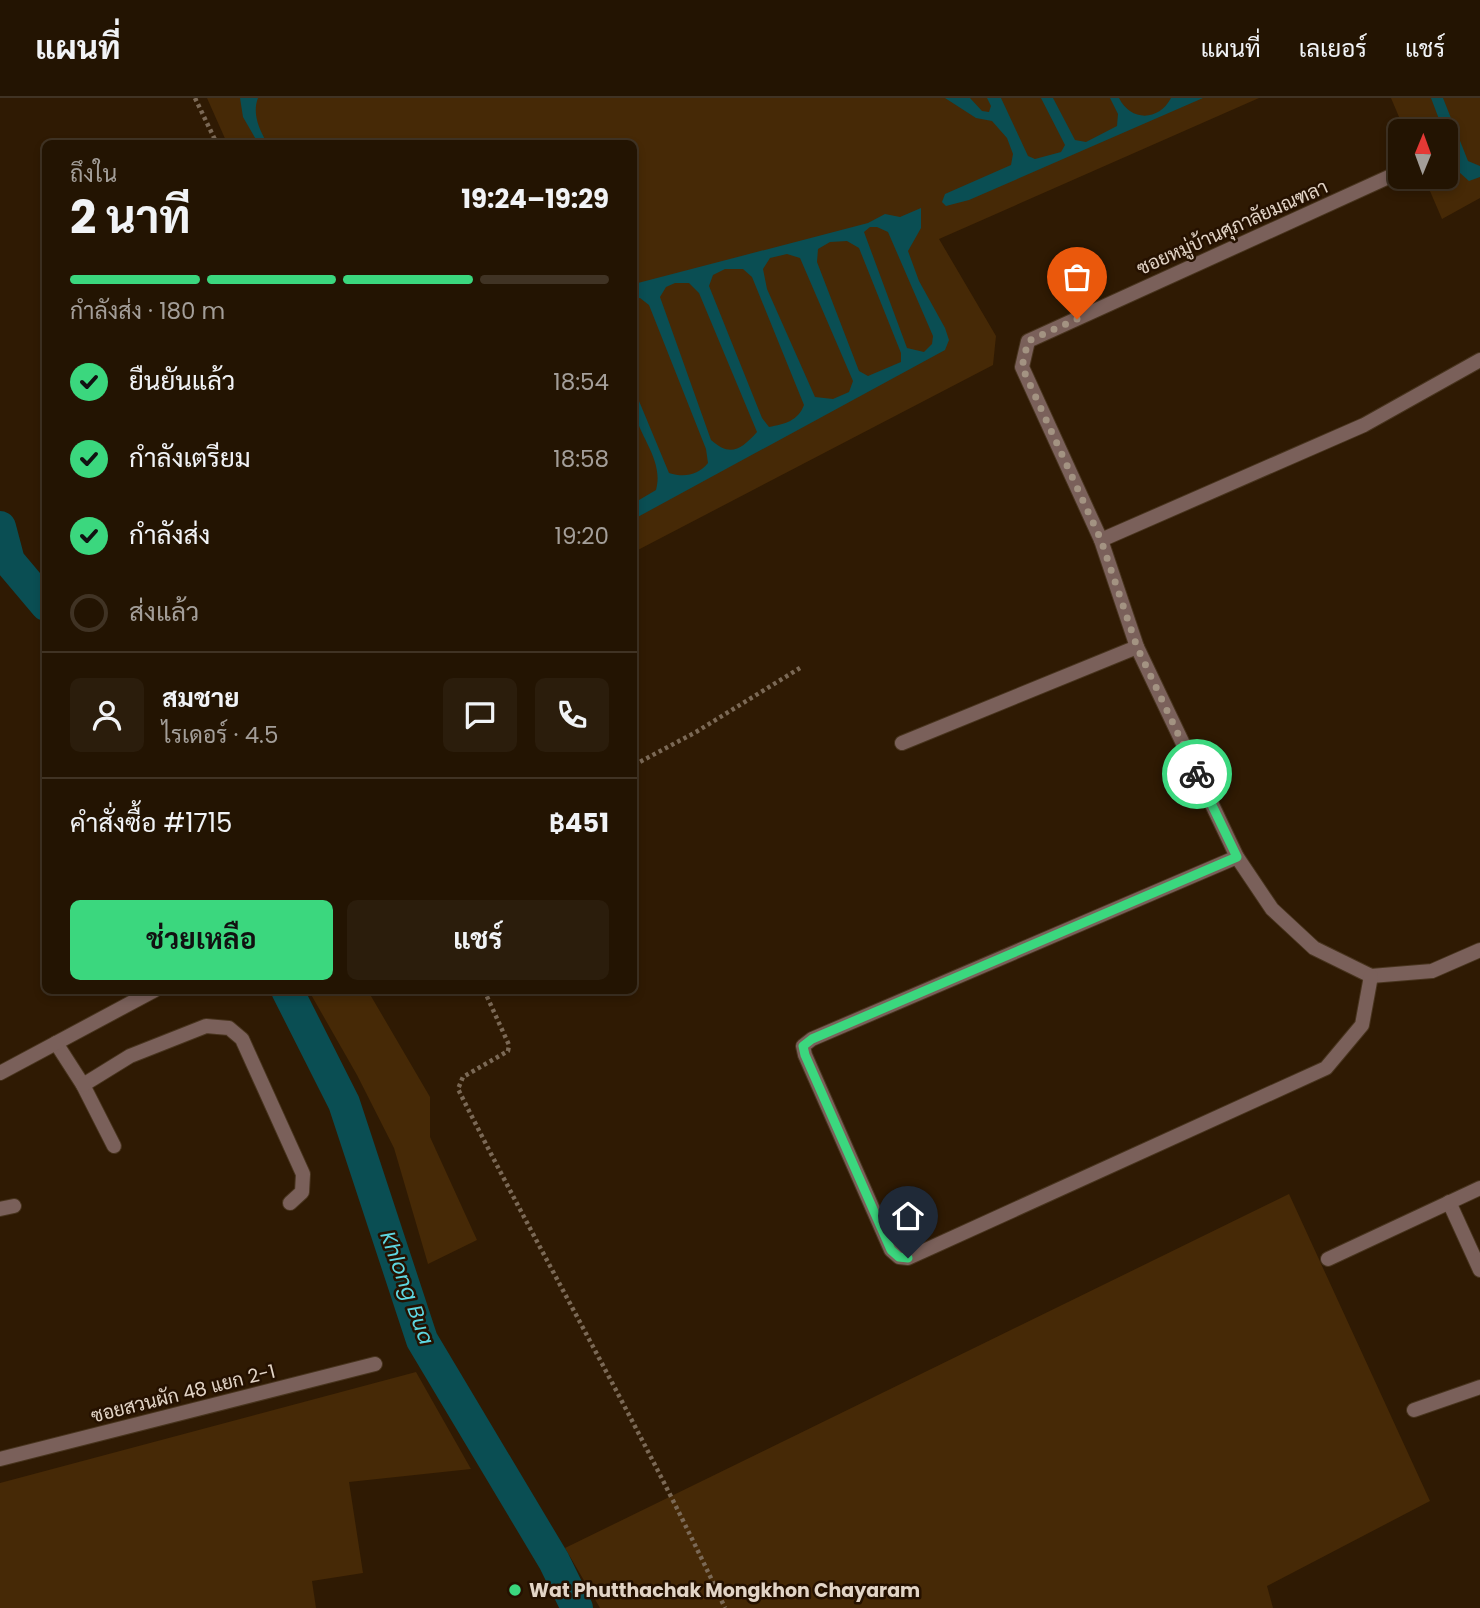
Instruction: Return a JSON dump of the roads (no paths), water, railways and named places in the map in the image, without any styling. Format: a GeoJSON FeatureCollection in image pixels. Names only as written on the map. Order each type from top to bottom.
{"type":"FeatureCollection","features":[{"type":"Feature","properties":{"kind":"street","name":"ซอยหมู่บ้านศุภาลัยมณฑลา"},"geometry":{"type":"LineString","coordinates":[[1371,976],[1314,948],[1272,909],[1237,857],[1137,647],[1101,540],[1022,367],[1028,341],[1388,177]]}},
{"type":"Feature","properties":{"kind":"street"},"geometry":{"type":"LineString","coordinates":[[1101,540],[1364,425],[1480,360]]}},
{"type":"Feature","properties":{"kind":"street"},"geometry":{"type":"LineString","coordinates":[[902,743],[1137,647]]}},
{"type":"Feature","properties":{"kind":"street"},"geometry":{"type":"LineString","coordinates":[[1237,857],[812,1039],[803,1046],[891,1250],[899,1257],[908,1258],[1326,1068],[1362,1026],[1371,976],[1432,971],[1480,950]]}},
{"type":"Feature","properties":{"kind":"street"},"geometry":{"type":"LineString","coordinates":[[0,1073],[148,994]]}},
{"type":"Feature","properties":{"kind":"street"},"geometry":{"type":"LineString","coordinates":[[83,1085],[130,1056],[206,1026],[229,1028],[242,1039],[303,1174],[302,1192],[290,1203]]}},
{"type":"Feature","properties":{"kind":"street"},"geometry":{"type":"LineString","coordinates":[[56,1044],[83,1085],[114,1146]]}},
{"type":"Feature","properties":{"kind":"street"},"geometry":{"type":"LineString","coordinates":[[1328,1259],[1480,1188]]}},
{"type":"Feature","properties":{"kind":"street"},"geometry":{"type":"LineString","coordinates":[[1449,1202],[1480,1270]]}},
{"type":"Feature","properties":{"kind":"street","name":"ซอยสวนผัก 48 แยก 2-1"},"geometry":{"type":"LineString","coordinates":[[0,1459],[375,1364]]}},
{"type":"Feature","properties":{"kind":"street"},"geometry":{"type":"LineString","coordinates":[[1414,1410],[1480,1387]]}},
{"type":"Feature","properties":{"kind":"water"},"geometry":{"type":"Polygon","coordinates":[[[240,98],[258,98],[256,115],[266,140],[256,140],[243,117],[240,98]]]}},
{"type":"Feature","properties":{"kind":"water"},"geometry":{"type":"Polygon","coordinates":[[[945,98],[970,98],[982,111],[989,112],[991,106],[987,98],[1001,98],[1028,156],[1035,159],[1061,152],[1065,145],[1041,98],[1053,98],[1075,140],[1086,142],[1117,126],[1118,114],[1110,98],[1119,98],[1130,111],[1145,116],[1160,111],[1171,98],[1203,98],[969,200],[946,206],[942,202],[945,194],[1011,165],[1013,154],[1007,138],[992,121],[976,118],[945,98]]]}},
{"type":"Feature","properties":{"kind":"water"},"geometry":{"type":"Polygon","coordinates":[[[1431,98],[1443,98],[1451,119],[1439,119],[1431,98]]]}},
{"type":"Feature","properties":{"kind":"water"},"geometry":{"type":"Polygon","coordinates":[[[1458,136],[1468,161],[1480,166],[1480,177],[1469,181],[1459,172],[1458,136]]]}},
{"type":"Feature","properties":{"kind":"water"},"geometry":{"type":"Polygon","coordinates":[[[921,208],[921,228],[908,251],[919,281],[945,328],[949,340],[945,350],[637,517],[637,501],[656,490],[658,479],[654,459],[637,421],[637,396],[669,473],[691,474],[708,463],[706,449],[649,305],[637,298],[637,283],[868,223],[885,214],[900,217],[921,208]],[[870,227],[864,232],[907,348],[924,352],[932,344],[933,336],[888,232],[870,227]],[[847,241],[830,242],[818,249],[817,262],[859,371],[868,376],[901,362],[901,353],[859,248],[847,241]],[[787,254],[770,258],[763,269],[767,289],[815,397],[833,399],[849,392],[853,381],[800,258],[787,254]],[[725,269],[713,275],[709,286],[762,418],[769,427],[790,421],[804,405],[752,277],[743,269],[725,269]],[[675,283],[666,287],[660,297],[711,440],[730,450],[740,447],[757,432],[699,293],[689,283],[675,283]]]}},
{"type":"Feature","properties":{"kind":"waterway","name":"Khlong Bua"},"geometry":{"type":"LineString","coordinates":[[0,527],[9,561],[42,600]]}},
{"type":"Feature","properties":{"kind":"waterway","name":"Khlong Bua"},"geometry":{"type":"LineString","coordinates":[[289,994],[344,1103],[422,1340],[554,1561],[577,1608]]}},
{"type":"Feature","properties":{"kind":"place","name":"Wat Phutthachak Mongkhon Chayaram"},"geometry":{"type":"Point","coordinates":[515,1590]}}]}
